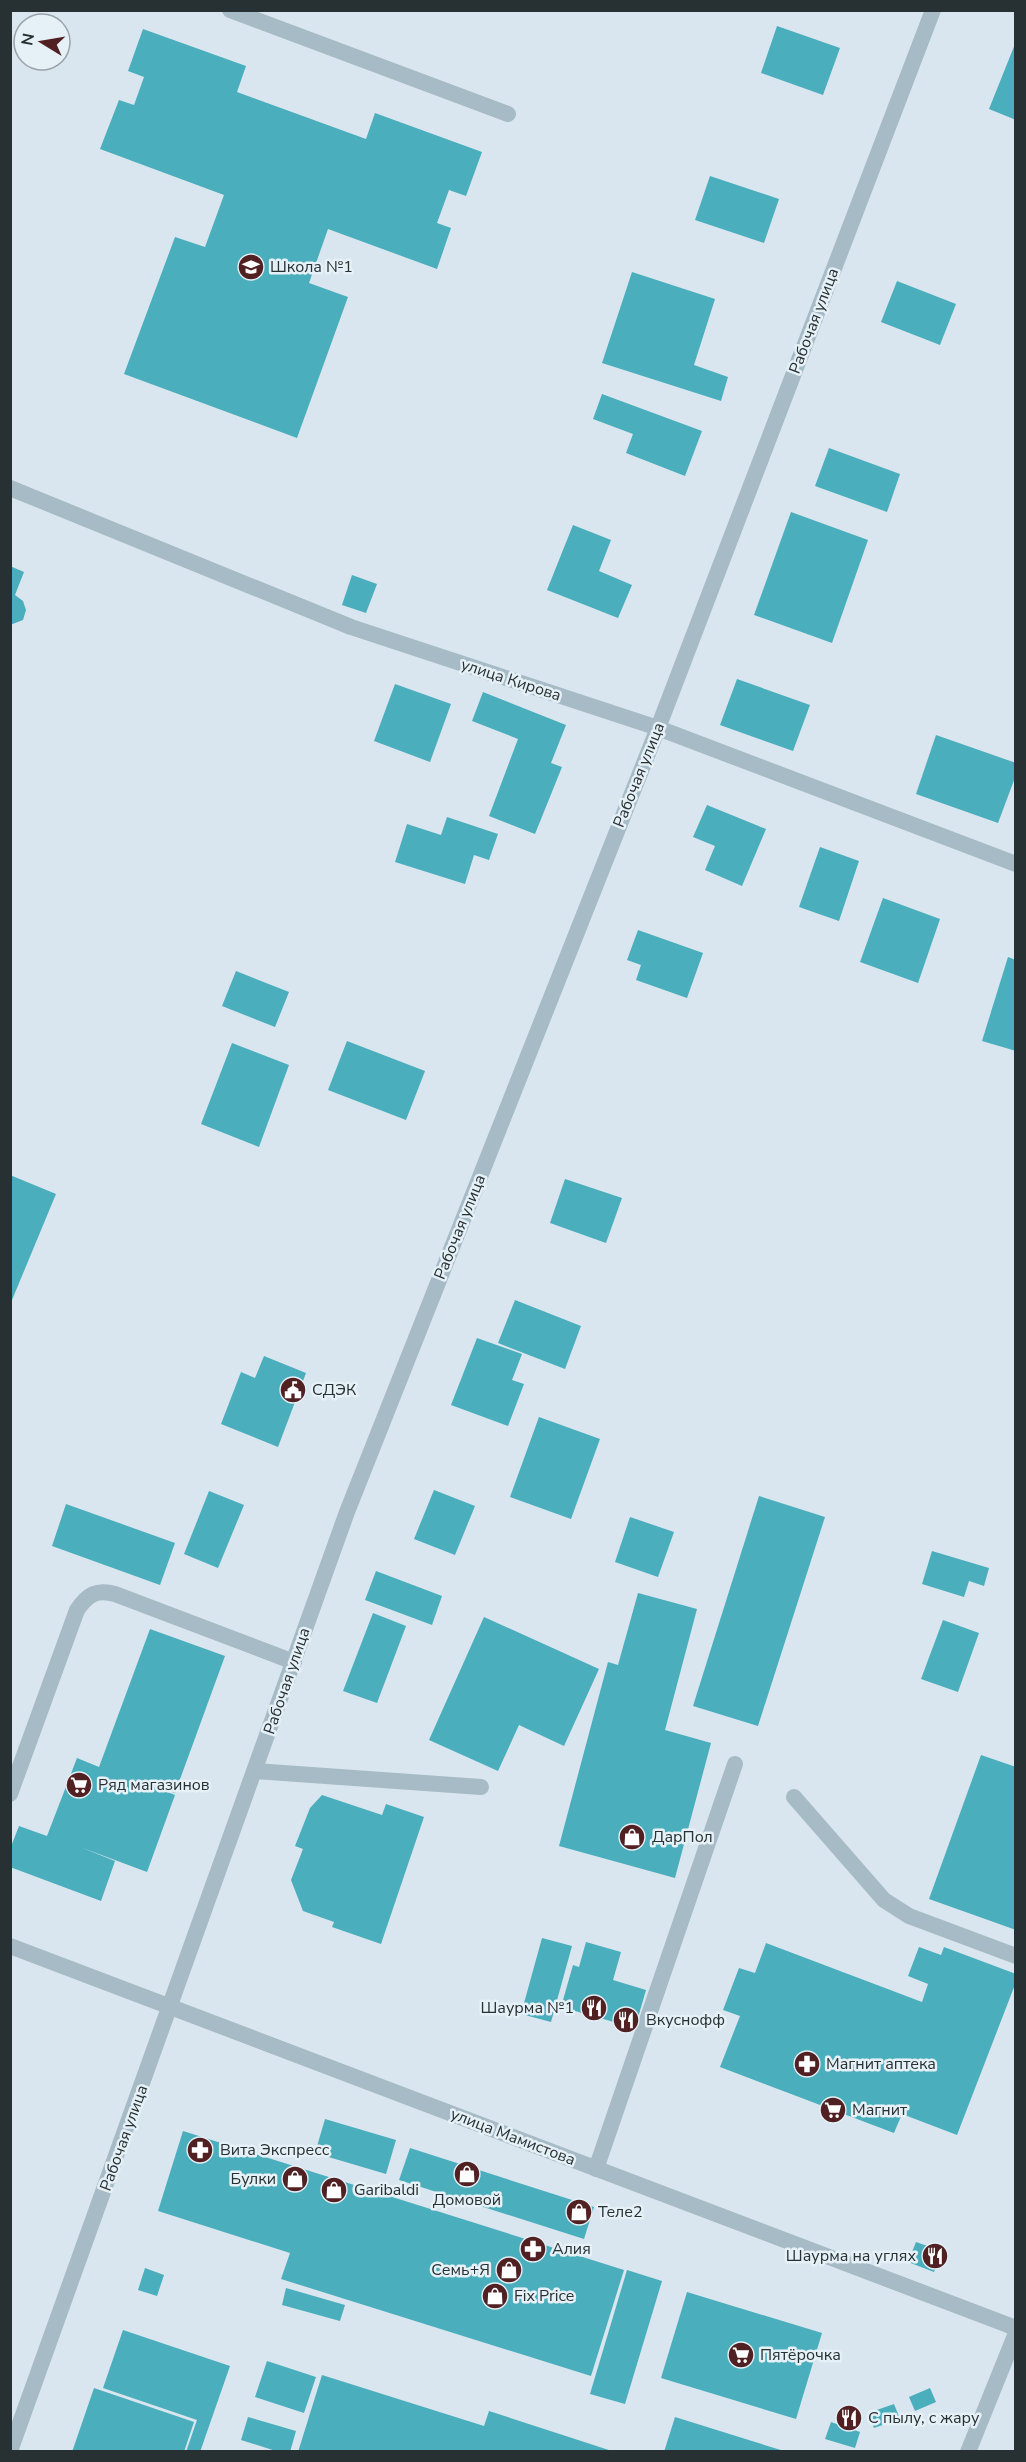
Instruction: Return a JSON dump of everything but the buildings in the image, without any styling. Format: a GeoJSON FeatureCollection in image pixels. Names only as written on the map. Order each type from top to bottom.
{"type":"FeatureCollection","features":[{"type":"Feature","properties":{"kind":"street"},"geometry":{"type":"LineString","coordinates":[[230,10],[508,114]]}},
{"type":"Feature","properties":{"kind":"street","name":"Рабочая улица"},"geometry":{"type":"LineString","coordinates":[[10,2451],[347,1512],[658,728],[933,10]]}},
{"type":"Feature","properties":{"kind":"street","name":"улица Кирова"},"geometry":{"type":"LineString","coordinates":[[10,488],[351,627],[658,728],[1016,864]]}},
{"type":"Feature","properties":{"kind":"street"},"geometry":{"type":"LineString","coordinates":[[10,1794],[77,1610],[93,1593],[103,1591],[115,1594],[294,1662]]}},
{"type":"Feature","properties":{"kind":"street"},"geometry":{"type":"LineString","coordinates":[[596,2169],[735,1764]]}},
{"type":"Feature","properties":{"kind":"street"},"geometry":{"type":"LineString","coordinates":[[255,1771],[481,1787]]}},
{"type":"Feature","properties":{"kind":"street"},"geometry":{"type":"LineString","coordinates":[[794,1797],[884,1900],[909,1916],[1016,1956]]}},
{"type":"Feature","properties":{"kind":"street","name":"улица Мамистова"},"geometry":{"type":"LineString","coordinates":[[10,1946],[1016,2330]]}},
{"type":"Feature","properties":{"kind":"street"},"geometry":{"type":"LineString","coordinates":[[968,2451],[1016,2330]]}},
{"type":"Feature","properties":{"kind":"place","name":"Школа №1"},"geometry":{"type":"Point","coordinates":[251,267]}},
{"type":"Feature","properties":{"kind":"place","name":"СДЭК"},"geometry":{"type":"Point","coordinates":[293,1390]}},
{"type":"Feature","properties":{"kind":"place","name":"Ряд магазинов"},"geometry":{"type":"Point","coordinates":[79,1785]}},
{"type":"Feature","properties":{"kind":"place","name":"ДарПол"},"geometry":{"type":"Point","coordinates":[632,1837]}},
{"type":"Feature","properties":{"kind":"place","name":"Шаурма №1"},"geometry":{"type":"Point","coordinates":[594,2008]}},
{"type":"Feature","properties":{"kind":"place","name":"Вкуснофф"},"geometry":{"type":"Point","coordinates":[626,2020]}},
{"type":"Feature","properties":{"kind":"place","name":"Магнит аптека"},"geometry":{"type":"Point","coordinates":[807,2064]}},
{"type":"Feature","properties":{"kind":"place","name":"Магнит"},"geometry":{"type":"Point","coordinates":[833,2110]}},
{"type":"Feature","properties":{"kind":"place","name":"Вита Экспресс"},"geometry":{"type":"Point","coordinates":[200,2150]}},
{"type":"Feature","properties":{"kind":"place","name":"Домовой"},"geometry":{"type":"Point","coordinates":[467,2174]}},
{"type":"Feature","properties":{"kind":"place","name":"Булки"},"geometry":{"type":"Point","coordinates":[295,2179]}},
{"type":"Feature","properties":{"kind":"place","name":"Garibaldi"},"geometry":{"type":"Point","coordinates":[334,2190]}},
{"type":"Feature","properties":{"kind":"place","name":"Теле2"},"geometry":{"type":"Point","coordinates":[579,2212]}},
{"type":"Feature","properties":{"kind":"place","name":"Алия"},"geometry":{"type":"Point","coordinates":[533,2249]}},
{"type":"Feature","properties":{"kind":"place","name":"Шаурма на углях"},"geometry":{"type":"Point","coordinates":[935,2256]}},
{"type":"Feature","properties":{"kind":"place","name":"Семь+Я"},"geometry":{"type":"Point","coordinates":[509,2270]}},
{"type":"Feature","properties":{"kind":"place","name":"Fix Price"},"geometry":{"type":"Point","coordinates":[495,2296]}},
{"type":"Feature","properties":{"kind":"place","name":"Пятёрочка"},"geometry":{"type":"Point","coordinates":[741,2355]}},
{"type":"Feature","properties":{"kind":"place","name":"С пылу, с жару"},"geometry":{"type":"Point","coordinates":[849,2418]}}]}
